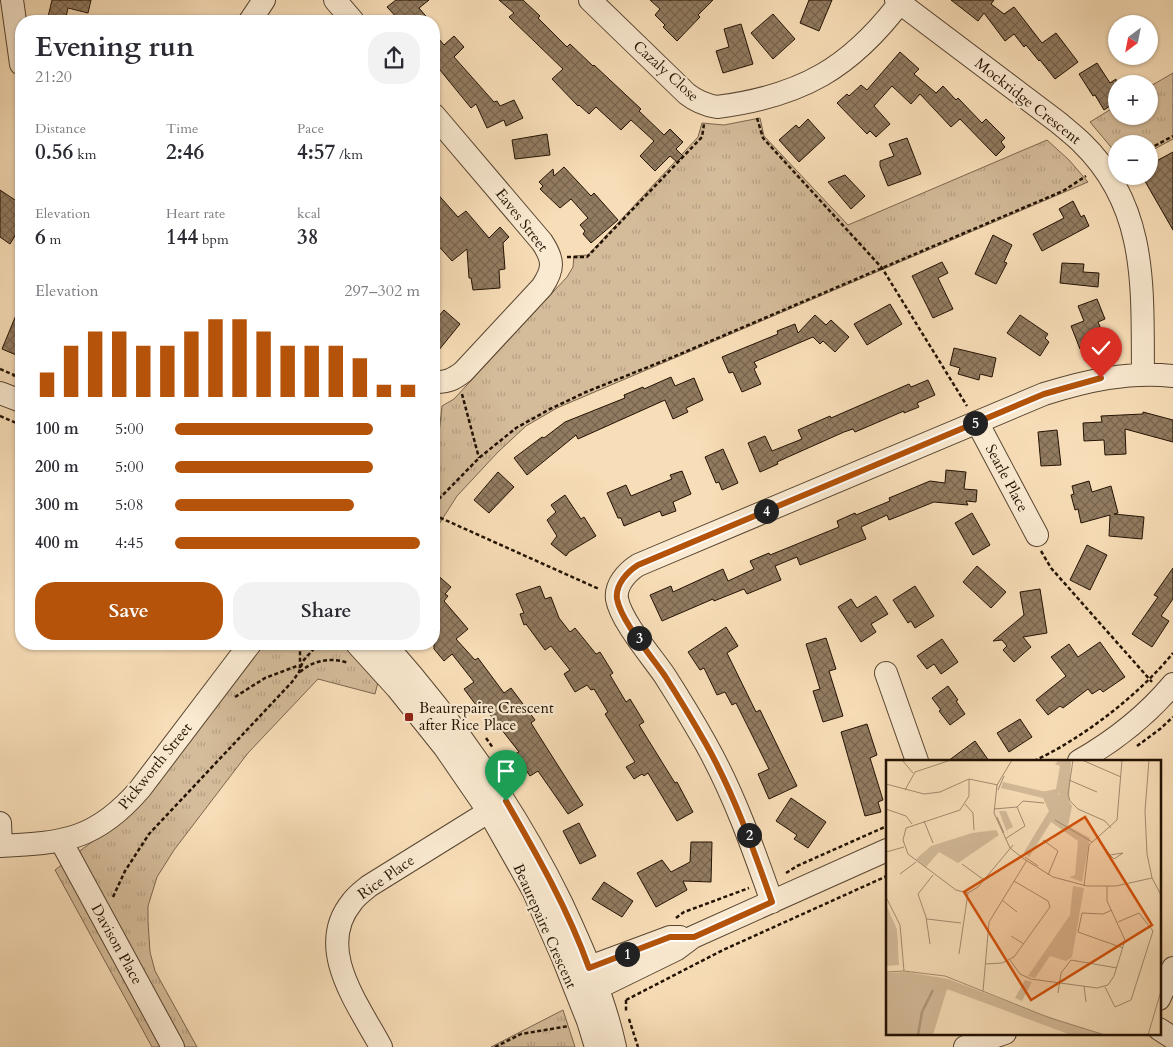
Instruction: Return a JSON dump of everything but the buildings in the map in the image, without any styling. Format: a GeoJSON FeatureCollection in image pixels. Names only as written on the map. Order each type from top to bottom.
{"type":"FeatureCollection","features":[{"type":"Feature","properties":{"kind":"street"},"geometry":{"type":"LineString","coordinates":[[12,0],[15,21]]}},
{"type":"Feature","properties":{"kind":"street"},"geometry":{"type":"LineString","coordinates":[[254,15],[264,0]]}},
{"type":"Feature","properties":{"kind":"street"},"geometry":{"type":"LineString","coordinates":[[334,0],[348,15]]}},
{"type":"Feature","properties":{"kind":"street","name":"Cazaly Close"},"geometry":{"type":"LineString","coordinates":[[590,0],[687,94],[705,105],[722,106],[769,96],[804,85],[830,72],[871,38],[899,1]]}},
{"type":"Feature","properties":{"kind":"street","name":"Mockridge Crescent"},"geometry":{"type":"LineString","coordinates":[[899,1],[1059,123],[1083,144],[1104,169],[1118,191],[1127,211],[1139,250],[1142,286],[1143,375]]}},
{"type":"Feature","properties":{"kind":"street","name":"Eaves Street"},"geometry":{"type":"LineString","coordinates":[[440,122],[542,242],[549,251],[552,261],[550,275],[542,286],[463,372],[443,381]]}},
{"type":"Feature","properties":{"kind":"street"},"geometry":{"type":"LineString","coordinates":[[772,902],[745,825],[719,769],[666,678],[624,616],[617,597],[624,577],[638,565],[1044,394],[1101,378],[1143,375],[1173,376]]}},
{"type":"Feature","properties":{"kind":"street"},"geometry":{"type":"LineString","coordinates":[[0,393],[15,399]]}},
{"type":"Feature","properties":{"kind":"street","name":"Searle Place"},"geometry":{"type":"LineString","coordinates":[[977,422],[1037,535]]}},
{"type":"Feature","properties":{"kind":"street","name":"Pickworth Street"},"geometry":{"type":"LineString","coordinates":[[1,846],[61,841],[79,836],[110,819],[140,789],[245,650]]}},
{"type":"Feature","properties":{"kind":"street","name":"Beaurepaire Crescent"},"geometry":{"type":"LineString","coordinates":[[390,650],[423,686],[456,728],[497,806],[533,890],[579,971],[588,993],[608,1015],[615,1047]]}},
{"type":"Feature","properties":{"kind":"street","name":"Beaurepaire Crescent"},"geometry":{"type":"LineString","coordinates":[[354,654],[397,688],[445,748],[497,806]]}},
{"type":"Feature","properties":{"kind":"street"},"geometry":{"type":"LineString","coordinates":[[886,673],[918,760]]}},
{"type":"Feature","properties":{"kind":"street"},"geometry":{"type":"LineString","coordinates":[[1081,760],[1126,729],[1173,684]]}},
{"type":"Feature","properties":{"kind":"street","name":"Rice Place"},"geometry":{"type":"LineString","coordinates":[[381,1047],[343,978],[336,950],[339,923],[352,902],[369,886],[497,806]]}},
{"type":"Feature","properties":{"kind":"street"},"geometry":{"type":"LineString","coordinates":[[0,823],[1,846]]}},
{"type":"Feature","properties":{"kind":"street","name":"Davison Place"},"geometry":{"type":"LineString","coordinates":[[61,841],[173,1047]]}},
{"type":"Feature","properties":{"kind":"street"},"geometry":{"type":"LineString","coordinates":[[588,993],[677,949],[694,937],[886,850]]}},
{"type":"Feature","properties":{"kind":"street"},"geometry":{"type":"LineString","coordinates":[[579,971],[670,937],[694,937]]}},
{"type":"Feature","properties":{"kind":"street"},"geometry":{"type":"LineString","coordinates":[[1160,997],[1173,968]]}},
{"type":"Feature","properties":{"kind":"street","name":"Beaurepaire Crescent"},"geometry":{"type":"LineString","coordinates":[[588,993],[588,1021],[596,1047]]}},
{"type":"Feature","properties":{"kind":"street"},"geometry":{"type":"LineString","coordinates":[[1160,1030],[1173,1038]]}},
{"type":"Feature","properties":{"kind":"street"},"geometry":{"type":"LineString","coordinates":[[972,1046],[1002,1034]]}},
{"type":"Feature","properties":{"kind":"path"},"geometry":{"type":"LineString","coordinates":[[552,261],[563,258],[587,257],[702,137],[706,114],[705,105]]}},
{"type":"Feature","properties":{"kind":"path"},"geometry":{"type":"LineString","coordinates":[[1158,144],[1173,136]]}},
{"type":"Feature","properties":{"kind":"path"},"geometry":{"type":"LineString","coordinates":[[763,138],[882,268],[977,422]]}},
{"type":"Feature","properties":{"kind":"path"},"geometry":{"type":"LineString","coordinates":[[440,498],[479,458],[516,428],[550,408],[1063,191],[1094,172],[1104,169]]}},
{"type":"Feature","properties":{"kind":"path"},"geometry":{"type":"LineString","coordinates":[[443,381],[460,390],[479,458]]}},
{"type":"Feature","properties":{"kind":"path"},"geometry":{"type":"LineString","coordinates":[[0,416],[15,422]]}},
{"type":"Feature","properties":{"kind":"path"},"geometry":{"type":"LineString","coordinates":[[440,518],[617,597]]}},
{"type":"Feature","properties":{"kind":"path"},"geometry":{"type":"LineString","coordinates":[[1051,568],[1149,679]]}},
{"type":"Feature","properties":{"kind":"path"},"geometry":{"type":"LineString","coordinates":[[300,650],[300,667]]}},
{"type":"Feature","properties":{"kind":"path"},"geometry":{"type":"LineString","coordinates":[[103,919],[125,872],[149,834],[292,682],[303,661],[313,650]]}},
{"type":"Feature","properties":{"kind":"path"},"geometry":{"type":"LineString","coordinates":[[1036,760],[1079,737],[1106,716],[1149,679],[1173,653]]}},
{"type":"Feature","properties":{"kind":"path"},"geometry":{"type":"LineString","coordinates":[[298,672],[326,660],[338,659],[354,654]]}},
{"type":"Feature","properties":{"kind":"path"},"geometry":{"type":"LineString","coordinates":[[210,696],[218,701],[227,701],[265,678],[297,666],[300,667]]}},
{"type":"Feature","properties":{"kind":"path"},"geometry":{"type":"LineString","coordinates":[[484,736],[494,749]]}},
{"type":"Feature","properties":{"kind":"path"},"geometry":{"type":"LineString","coordinates":[[797,866],[886,826]]}},
{"type":"Feature","properties":{"kind":"path"},"geometry":{"type":"LineString","coordinates":[[638,1047],[626,1010],[626,1000],[723,950],[886,876]]}},
{"type":"Feature","properties":{"kind":"path"},"geometry":{"type":"LineString","coordinates":[[671,922],[684,912],[754,887]]}},
{"type":"Feature","properties":{"kind":"path"},"geometry":{"type":"LineString","coordinates":[[496,1047],[522,1034],[570,1026]]}},
{"type":"Feature","properties":{"kind":"green space"},"geometry":{"type":"Polygon","coordinates":[[[1173,73],[1173,139],[1158,147],[1158,135],[1108,135],[1108,143],[1090,122],[1108,111],[1108,125],[1158,125],[1158,82],[1173,73]]]}},
{"type":"Feature","properties":{"kind":"green space"},"geometry":{"type":"Polygon","coordinates":[[[760,118],[764,136],[848,225],[1047,140],[1069,160],[1088,182],[557,408],[526,426],[498,452],[457,496],[440,523],[440,425],[442,406],[454,399],[567,277],[573,267],[574,256],[588,255],[698,137],[702,123],[724,125],[760,118]]]}},
{"type":"Feature","properties":{"kind":"green space"},"geometry":{"type":"Polygon","coordinates":[[[254,650],[347,650],[365,665],[378,682],[375,694],[318,679],[248,753],[174,850],[157,877],[148,906],[150,952],[155,971],[197,1047],[152,1047],[55,870],[136,808],[254,650]]]}},
{"type":"Feature","properties":{"kind":"green space"},"geometry":{"type":"Polygon","coordinates":[[[563,1010],[575,1047],[491,1047],[563,1010]]]}},
{"type":"Feature","properties":{"kind":"place","name":"Beaurepaire Crescent after Rice Place"},"geometry":{"type":"Point","coordinates":[409,717]}},
{"type":"Feature","properties":{"kind":"route"},"geometry":{"type":"LineString","coordinates":[[506,801],[541,862],[582,948],[589,968],[670,937],[694,937],[772,902],[745,825],[727,784],[666,678],[619,606],[617,597],[624,577],[638,565],[1044,394],[1101,378]]}}]}
